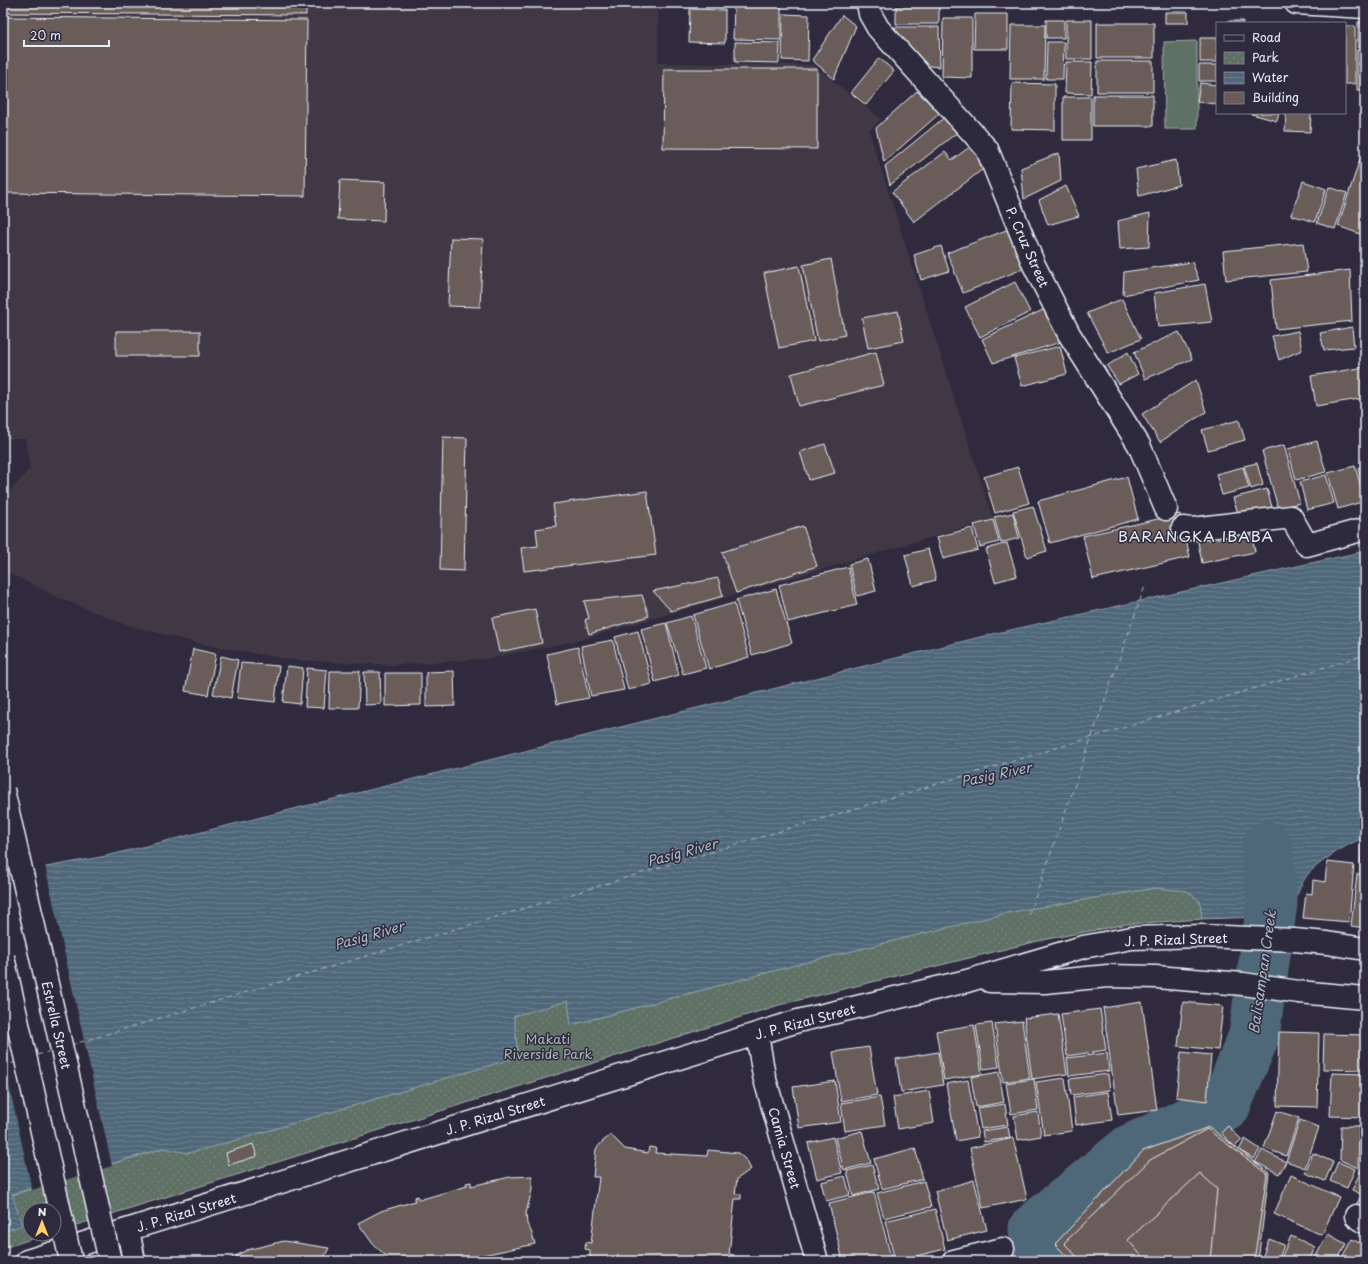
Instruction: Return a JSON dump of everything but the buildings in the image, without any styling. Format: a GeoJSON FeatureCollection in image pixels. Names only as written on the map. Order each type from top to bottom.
{"type":"FeatureCollection","features":[{"type":"Feature","properties":{"kind":"main road","name":"P. Cruz Street"},"geometry":{"type":"LineString","coordinates":[[868,3],[870,14],[878,28],[988,149],[1034,265],[1069,334],[1140,445],[1166,509]]}},
{"type":"Feature","properties":{"kind":"main road"},"geometry":{"type":"LineString","coordinates":[[1296,3],[1365,7]]}},
{"type":"Feature","properties":{"kind":"main road"},"geometry":{"type":"LineString","coordinates":[[1183,528],[1192,529],[1291,517],[1307,545],[1365,529]]}},
{"type":"Feature","properties":{"kind":"main road","name":"Estrella Street"},"geometry":{"type":"LineString","coordinates":[[3,790],[110,1261]]}},
{"type":"Feature","properties":{"kind":"main road","name":"J. P. Rizal Street"},"geometry":{"type":"LineString","coordinates":[[31,1260],[798,1021],[967,981],[1083,947],[1132,938],[1202,936],[1327,943],[1365,949]]}},
{"type":"Feature","properties":{"kind":"main road"},"geometry":{"type":"LineString","coordinates":[[3,956],[71,1261]]}},
{"type":"Feature","properties":{"kind":"main road","name":"J. P. Rizal Street"},"geometry":{"type":"LineString","coordinates":[[967,981],[1044,982],[1108,976],[1156,977],[1243,984],[1299,992],[1365,998]]}},
{"type":"Feature","properties":{"kind":"main road","name":"Camia Street"},"geometry":{"type":"LineString","coordinates":[[757,1034],[764,1076],[817,1261]]}},
{"type":"Feature","properties":{"kind":"main road"},"geometry":{"type":"LineString","coordinates":[[128,1230],[134,1261]]}},
{"type":"Feature","properties":{"kind":"main road"},"geometry":{"type":"LineString","coordinates":[[954,1261],[1003,1249]]}},
{"type":"Feature","properties":{"kind":"shaded area"},"geometry":{"type":"Polygon","coordinates":[[[3,3],[658,3],[658,63],[813,65],[881,119],[869,131],[993,519],[580,640],[486,659],[393,665],[292,660],[201,644],[127,625],[53,595],[3,570],[3,499],[30,469],[25,439],[3,439],[3,3]]]}},
{"type":"Feature","properties":{"kind":"green space"},"geometry":{"type":"Polygon","coordinates":[[[1197,41],[1197,129],[1165,129],[1164,42],[1197,41]]]}},
{"type":"Feature","properties":{"kind":"green space","name":"Makati Riverside Park"},"geometry":{"type":"Polygon","coordinates":[[[1155,888],[1187,891],[1200,901],[1202,919],[1128,924],[1042,940],[779,1005],[62,1229],[62,1202],[22,1202],[22,1242],[3,1248],[3,1232],[21,1224],[12,1195],[164,1148],[188,1153],[216,1146],[518,1057],[514,1016],[568,1000],[571,1025],[803,963],[1011,912],[1155,888]]]}},
{"type":"Feature","properties":{"kind":"water","name":"Pasig River"},"geometry":{"type":"Polygon","coordinates":[[[1365,551],[1365,838],[1358,840],[1335,853],[1308,874],[1300,888],[1288,916],[1202,919],[1200,901],[1187,891],[1155,888],[1011,912],[803,963],[571,1025],[568,1001],[514,1016],[518,1057],[216,1146],[188,1153],[163,1148],[12,1194],[22,1225],[3,1232],[3,875],[106,856],[988,635],[1365,551]]]}},
{"type":"Feature","properties":{"kind":"pier"},"geometry":{"type":"Polygon","coordinates":[[[45,865],[112,1166],[32,1190],[3,1058],[3,873],[45,865]]]}},
{"type":"Feature","properties":{"kind":"waterway","name":"Balisampan Creek"},"geometry":{"type":"LineString","coordinates":[[1038,1261],[1034,1229],[1130,1150],[1225,1106],[1254,1036],[1272,903],[1267,847]]}},
{"type":"Feature","properties":{"kind":"ferry route"},"geometry":{"type":"LineString","coordinates":[[1029,915],[1145,586]]}},
{"type":"Feature","properties":{"kind":"ferry route"},"geometry":{"type":"LineString","coordinates":[[71,1045],[1365,655]]}},
{"type":"Feature","properties":{"kind":"ferry route"},"geometry":{"type":"LineString","coordinates":[[37,1055],[51,1051]]}},
{"type":"Feature","properties":{"kind":"ferry route"},"geometry":{"type":"LineString","coordinates":[[3,1066],[16,1062]]}},
{"type":"Feature","properties":{"kind":"district","name":"BARANGKA IBABA"},"geometry":{"type":"Point","coordinates":[1196,535]}}]}
